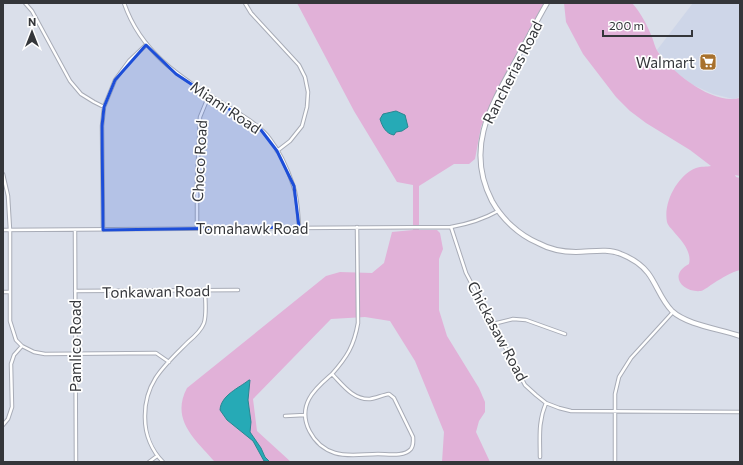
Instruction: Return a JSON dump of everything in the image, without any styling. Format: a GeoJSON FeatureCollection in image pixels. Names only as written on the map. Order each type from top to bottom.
{"type":"FeatureCollection","features":[{"type":"Feature","properties":{"kind":"street"},"geometry":{"type":"LineString","coordinates":[[25,3],[32,11],[70,81],[81,94],[104,107]]}},
{"type":"Feature","properties":{"kind":"street","name":"Miami Road"},"geometry":{"type":"LineString","coordinates":[[124,3],[138,35],[146,45],[176,74],[242,115],[270,138],[286,167],[294,186],[299,227]]}},
{"type":"Feature","properties":{"kind":"street"},"geometry":{"type":"LineString","coordinates":[[245,3],[251,13],[300,65],[305,77],[308,92],[307,107],[302,126],[290,141],[277,151]]}},
{"type":"Feature","properties":{"kind":"street","name":"Rancherias Road"},"geometry":{"type":"LineString","coordinates":[[547,3],[495,100],[483,131],[480,156],[482,170],[486,185],[498,210],[511,225],[525,236],[550,248],[574,252],[608,250],[634,260],[648,273],[658,292],[673,312],[693,323],[740,336]]}},
{"type":"Feature","properties":{"kind":"street"},"geometry":{"type":"LineString","coordinates":[[103,230],[102,126],[104,107],[115,80],[129,61],[146,45]]}},
{"type":"Feature","properties":{"kind":"street","name":"Choco Road"},"geometry":{"type":"LineString","coordinates":[[197,228],[200,116],[209,95]]}},
{"type":"Feature","properties":{"kind":"street"},"geometry":{"type":"LineString","coordinates":[[3,174],[8,196],[10,230],[10,321],[16,340],[22,346],[34,352],[45,354],[156,353],[169,362]]}},
{"type":"Feature","properties":{"kind":"street","name":"Tomahawk Road"},"geometry":{"type":"LineString","coordinates":[[3,230],[450,227],[478,221],[498,210]]}},
{"type":"Feature","properties":{"kind":"street","name":"Chickasaw Road"},"geometry":{"type":"LineString","coordinates":[[450,227],[466,273],[525,384],[546,403],[571,411],[740,412]]}},
{"type":"Feature","properties":{"kind":"street"},"geometry":{"type":"LineString","coordinates":[[332,374],[349,392],[360,397],[370,399],[389,394],[394,398],[413,437],[413,443],[410,449],[400,454],[346,455],[335,453],[326,449],[317,442],[311,435],[307,426],[305,415],[309,399],[315,390],[345,359],[355,338],[358,323],[358,228]]}},
{"type":"Feature","properties":{"kind":"street","name":"Pamlico Road"},"geometry":{"type":"LineString","coordinates":[[74,230],[76,462]]}},
{"type":"Feature","properties":{"kind":"street"},"geometry":{"type":"LineString","coordinates":[[163,462],[157,456],[148,439],[144,409],[149,389],[157,374],[204,324],[205,290]]}},
{"type":"Feature","properties":{"kind":"street","name":"Tonkawan Road"},"geometry":{"type":"LineString","coordinates":[[75,292],[238,290]]}},
{"type":"Feature","properties":{"kind":"street"},"geometry":{"type":"LineString","coordinates":[[3,292],[10,292]]}},
{"type":"Feature","properties":{"kind":"street"},"geometry":{"type":"LineString","coordinates":[[615,462],[615,394],[619,377],[631,358],[673,312]]}},
{"type":"Feature","properties":{"kind":"street"},"geometry":{"type":"LineString","coordinates":[[493,324],[513,319],[526,320],[565,334]]}},
{"type":"Feature","properties":{"kind":"street"},"geometry":{"type":"LineString","coordinates":[[3,425],[8,419],[12,407],[11,364],[14,355],[22,346]]}},
{"type":"Feature","properties":{"kind":"street"},"geometry":{"type":"LineString","coordinates":[[540,457],[541,414],[546,403]]}},
{"type":"Feature","properties":{"kind":"street"},"geometry":{"type":"LineString","coordinates":[[285,416],[305,415]]}},
{"type":"Feature","properties":{"kind":"street"},"geometry":{"type":"LineString","coordinates":[[149,462],[157,456]]}},
{"type":"Feature","properties":{"kind":"highlighted area"},"geometry":{"type":"Polygon","coordinates":[[[146,45],[176,74],[261,130],[277,151],[294,186],[299,227],[103,230],[102,126],[104,107],[115,80],[146,45]]]}},
{"type":"Feature","properties":{"kind":"shaded area"},"geometry":{"type":"Polygon","coordinates":[[[297,3],[544,3],[492,101],[481,127],[475,159],[469,164],[454,164],[419,186],[419,230],[437,230],[440,233],[443,249],[439,259],[439,310],[447,336],[479,388],[485,402],[485,412],[479,421],[476,432],[490,462],[442,462],[444,432],[415,361],[390,321],[365,317],[331,319],[253,399],[257,431],[291,462],[215,462],[193,437],[183,420],[183,399],[187,388],[326,276],[340,272],[372,273],[384,263],[392,232],[413,230],[413,185],[397,182],[354,111],[297,3]]]}},
{"type":"Feature","properties":{"kind":"shaded area"},"geometry":{"type":"Polygon","coordinates":[[[564,3],[632,3],[646,24],[657,50],[673,69],[683,78],[694,86],[717,97],[729,99],[740,98],[740,176],[735,175],[736,177],[740,178],[740,270],[727,275],[701,291],[688,289],[680,282],[679,273],[689,264],[690,260],[688,251],[667,222],[667,206],[673,190],[683,177],[696,168],[711,166],[690,150],[646,123],[630,111],[616,97],[583,54],[566,22],[564,3]]]}},
{"type":"Feature","properties":{"kind":"shaded area"},"geometry":{"type":"Polygon","coordinates":[[[693,3],[740,3],[740,97],[733,99],[713,94],[693,85],[677,73],[657,50],[693,3]]]}},
{"type":"Feature","properties":{"kind":"water"},"geometry":{"type":"Polygon","coordinates":[[[396,111],[405,115],[408,127],[402,131],[396,132],[394,135],[385,129],[380,119],[383,114],[396,111]]]}},
{"type":"Feature","properties":{"kind":"water"},"geometry":{"type":"Polygon","coordinates":[[[249,380],[248,400],[251,422],[250,432],[261,448],[265,457],[270,462],[264,461],[253,441],[227,420],[220,410],[221,405],[227,396],[249,380]]]}},
{"type":"Feature","properties":{"kind":"place","name":"Walmart"},"geometry":{"type":"Point","coordinates":[708,62]}}]}
